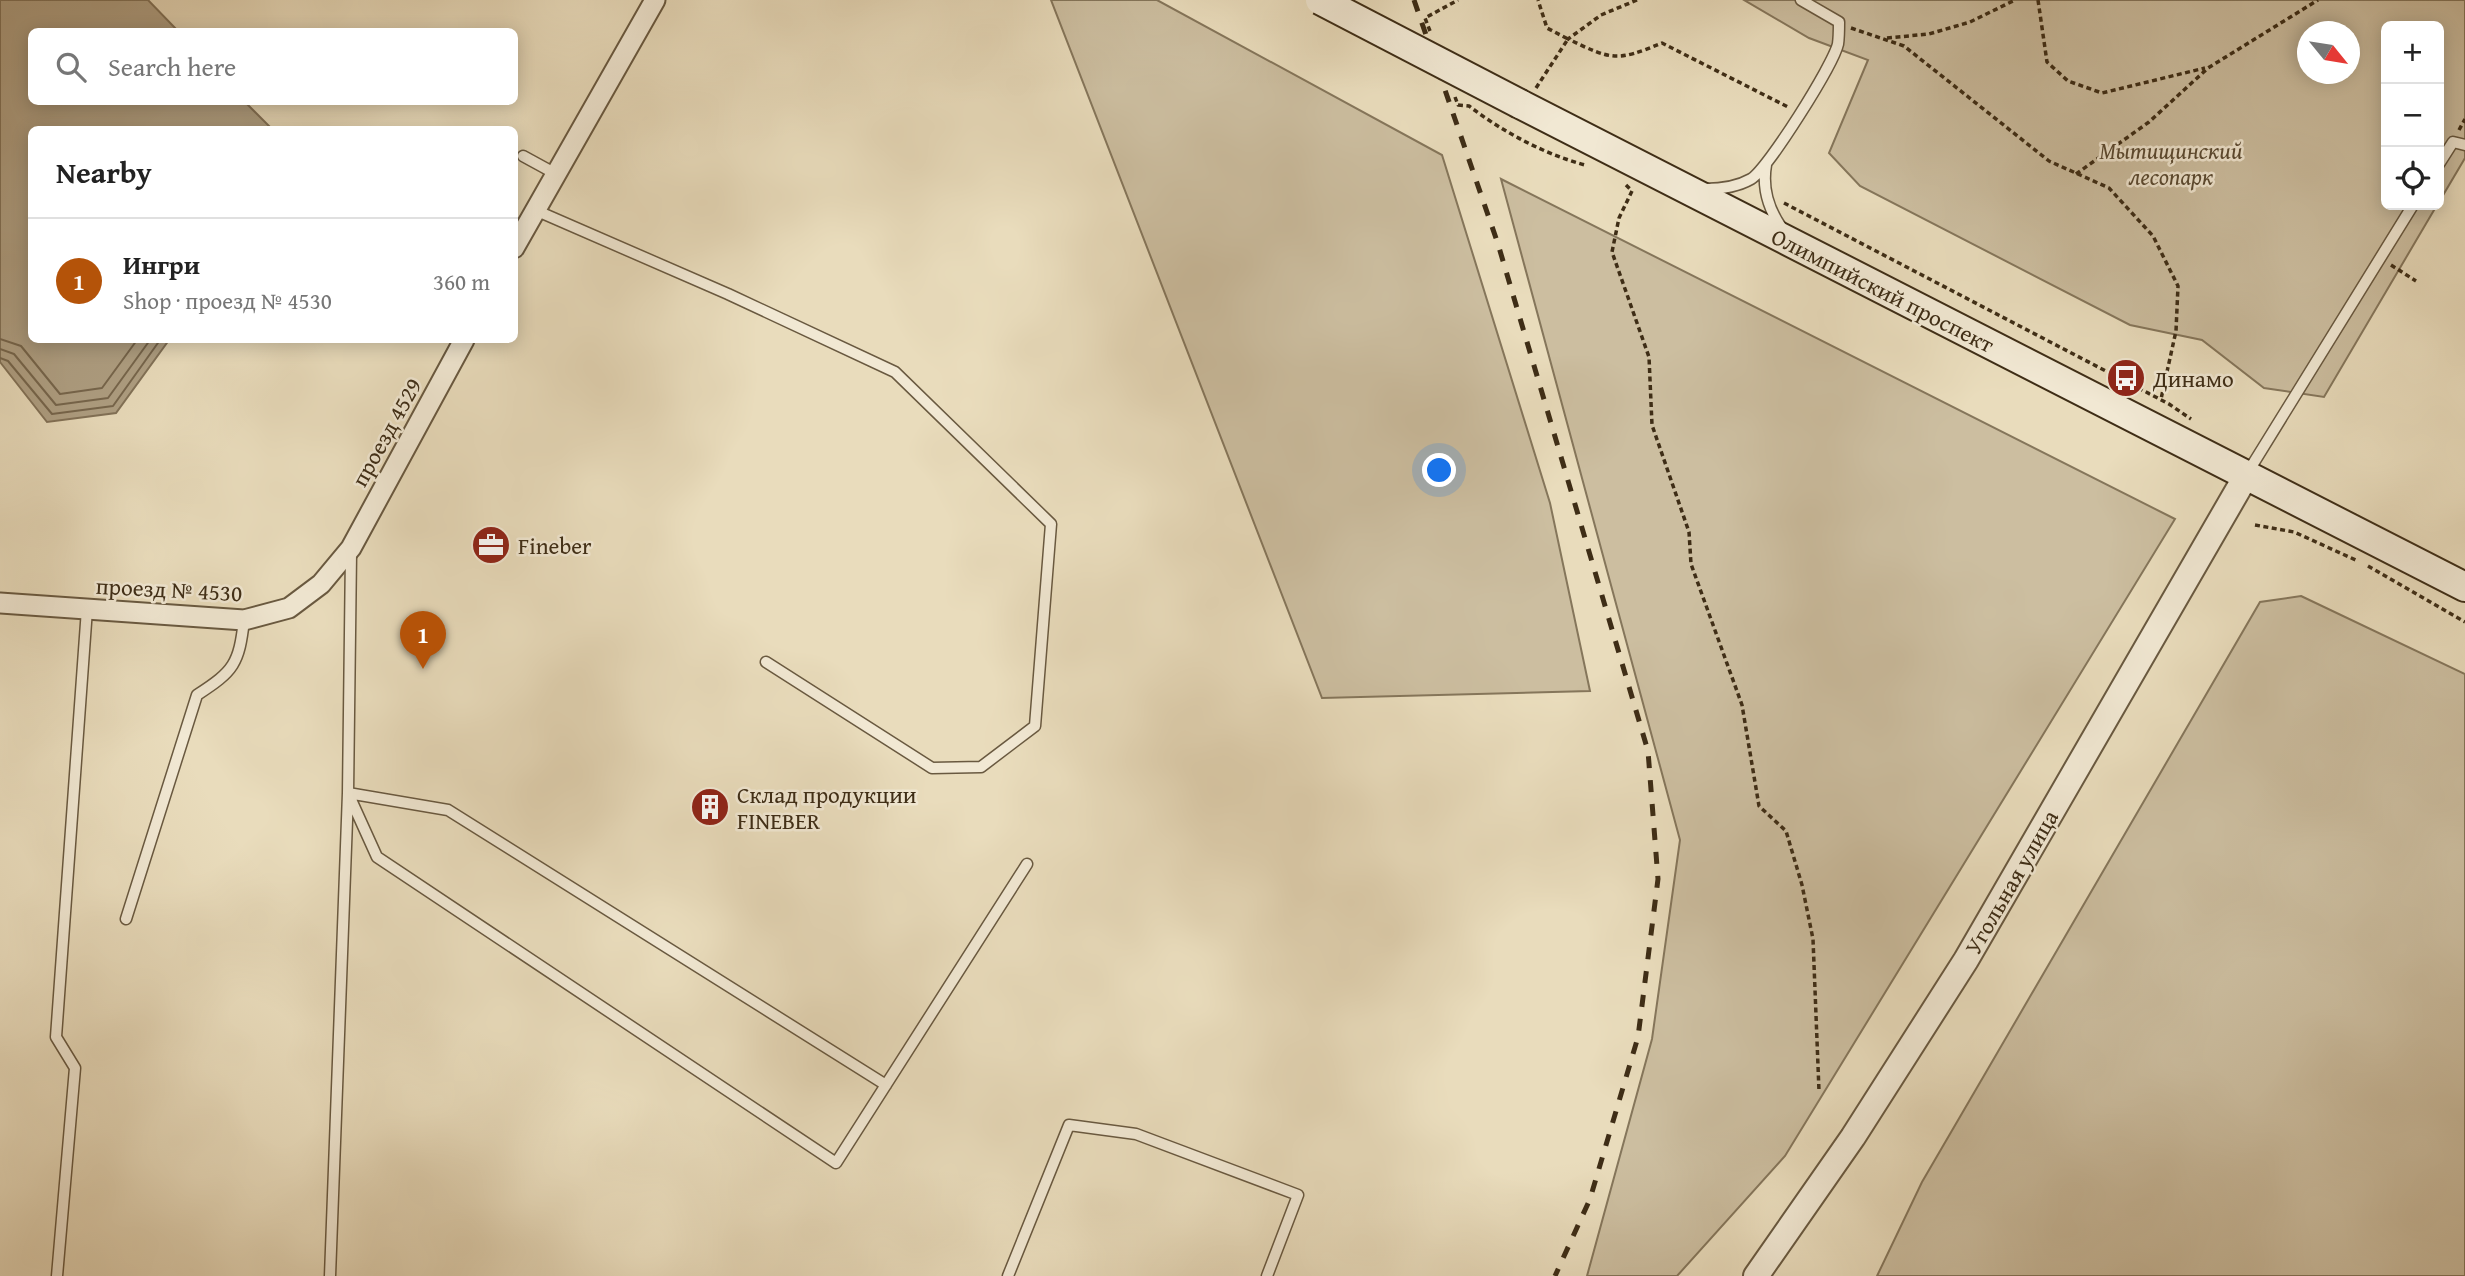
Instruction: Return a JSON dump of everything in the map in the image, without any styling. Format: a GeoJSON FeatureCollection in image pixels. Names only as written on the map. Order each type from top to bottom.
{"type":"FeatureCollection","features":[{"type":"Feature","properties":{"kind":"main road","name":"Олимпийский проспект"},"geometry":{"type":"LineString","coordinates":[[1320,0],[1523,95],[1689,190],[2465,587]]}},
{"type":"Feature","properties":{"kind":"street"},"geometry":{"type":"LineString","coordinates":[[518,241],[655,0]]}},
{"type":"Feature","properties":{"kind":"street","name":"проезд 4529"},"geometry":{"type":"LineString","coordinates":[[351,548],[462,343]]}},
{"type":"Feature","properties":{"kind":"street","name":"Угольная улица"},"geometry":{"type":"LineString","coordinates":[[1756,1276],[1853,1137],[1966,960],[2246,476]]}},
{"type":"Feature","properties":{"kind":"street","name":"проезд № 4530"},"geometry":{"type":"LineString","coordinates":[[0,603],[244,620],[289,608],[321,584],[351,548]]}},
{"type":"Feature","properties":{"kind":"lane"},"geometry":{"type":"LineString","coordinates":[[1689,190],[1738,185],[1754,178],[1766,165],[1822,78],[1838,44],[1839,22],[1801,0]]}},
{"type":"Feature","properties":{"kind":"lane"},"geometry":{"type":"LineString","coordinates":[[2444,156],[2453,142],[2465,145]]}},
{"type":"Feature","properties":{"kind":"lane"},"geometry":{"type":"LineString","coordinates":[[523,156],[556,174]]}},
{"type":"Feature","properties":{"kind":"lane"},"geometry":{"type":"LineString","coordinates":[[1766,165],[1763,182],[1768,204],[1791,243]]}},
{"type":"Feature","properties":{"kind":"lane"},"geometry":{"type":"LineString","coordinates":[[535,210],[895,372],[1051,524],[1035,726],[981,767],[932,768],[766,662]]}},
{"type":"Feature","properties":{"kind":"lane"},"geometry":{"type":"LineString","coordinates":[[2246,476],[2410,210]]}},
{"type":"Feature","properties":{"kind":"lane"},"geometry":{"type":"LineString","coordinates":[[330,1276],[348,793],[351,548]]}},
{"type":"Feature","properties":{"kind":"lane"},"geometry":{"type":"LineString","coordinates":[[57,1276],[75,1068],[56,1037],[87,609]]}},
{"type":"Feature","properties":{"kind":"lane"},"geometry":{"type":"LineString","coordinates":[[125,919],[197,695],[223,678],[240,655],[244,620]]}},
{"type":"Feature","properties":{"kind":"lane"},"geometry":{"type":"LineString","coordinates":[[348,793],[377,857],[836,1163],[1027,864]]}},
{"type":"Feature","properties":{"kind":"lane"},"geometry":{"type":"LineString","coordinates":[[348,793],[448,810],[886,1085]]}},
{"type":"Feature","properties":{"kind":"lane"},"geometry":{"type":"LineString","coordinates":[[1008,1276],[1069,1125],[1136,1133],[1298,1195],[1267,1276]]}},
{"type":"Feature","properties":{"kind":"path"},"geometry":{"type":"LineString","coordinates":[[1538,0],[1547,28],[1605,57],[1629,57],[1662,43],[1799,112]]}},
{"type":"Feature","properties":{"kind":"path"},"geometry":{"type":"LineString","coordinates":[[1523,95],[1535,90],[1568,39],[1601,15],[1637,0]]}},
{"type":"Feature","properties":{"kind":"path"},"geometry":{"type":"LineString","coordinates":[[1885,38],[1929,34],[1970,22],[2015,0]]}},
{"type":"Feature","properties":{"kind":"path"},"geometry":{"type":"LineString","coordinates":[[2038,0],[2047,62],[2068,81],[2102,93],[2208,68]]}},
{"type":"Feature","properties":{"kind":"path"},"geometry":{"type":"LineString","coordinates":[[2076,174],[2149,122],[2208,68],[2318,0]]}},
{"type":"Feature","properties":{"kind":"path"},"geometry":{"type":"LineString","coordinates":[[1839,22],[1904,46],[2049,162],[2109,188],[2153,236],[2178,286],[2176,331],[2161,399]]}},
{"type":"Feature","properties":{"kind":"path"},"geometry":{"type":"LineString","coordinates":[[1632,191],[1619,218],[1612,252],[1649,357],[1652,425],[1689,533],[1691,564],[1742,705],[1759,806],[1786,831],[1802,885],[1813,939],[1819,1091]]}},
{"type":"Feature","properties":{"kind":"path"},"geometry":{"type":"LineString","coordinates":[[1778,200],[2161,399],[2202,427]]}},
{"type":"Feature","properties":{"kind":"path"},"geometry":{"type":"LineString","coordinates":[[2380,258],[2416,281]]}},
{"type":"Feature","properties":{"kind":"path"},"geometry":{"type":"LineString","coordinates":[[2255,525],[2294,532],[2363,563],[2465,622]]}},
{"type":"Feature","properties":{"kind":"green space"},"geometry":{"type":"Polygon","coordinates":[[[1051,0],[1157,0],[1442,155],[1550,503],[1590,691],[1322,698],[1051,0]]]}},
{"type":"Feature","properties":{"kind":"green space","name":"Мытищинский лесопарк"},"geometry":{"type":"Polygon","coordinates":[[[1744,0],[2465,0],[2465,158],[2444,194],[2444,21],[2381,21],[2381,210],[2434,210],[2324,397],[2264,388],[2202,340],[2130,325],[1860,186],[1829,153],[1868,60],[1809,38],[1744,0]]]}},
{"type":"Feature","properties":{"kind":"green space"},"geometry":{"type":"Polygon","coordinates":[[[1501,179],[2175,519],[1785,1156],[1677,1276],[1587,1276],[1652,1039],[1680,840],[1501,179]]]}},
{"type":"Feature","properties":{"kind":"green space"},"geometry":{"type":"Polygon","coordinates":[[[2301,596],[2465,674],[2465,1276],[1877,1276],[1922,1182],[2260,602],[2301,596]]]}},
{"type":"Feature","properties":{"kind":"water"},"geometry":{"type":"Polygon","coordinates":[[[0,0],[148,0],[175,28],[28,28],[28,105],[248,105],[269,126],[28,126],[28,343],[167,343],[116,413],[47,422],[0,362],[0,0]]]}},
{"type":"Feature","properties":{"kind":"railway"},"geometry":{"type":"LineString","coordinates":[[1414,0],[1498,244],[1648,751],[1658,879],[1638,1037],[1590,1199],[1555,1276]]}},
{"type":"Feature","properties":{"kind":"place","name":"Динамо"},"geometry":{"type":"Point","coordinates":[2126,378]}},
{"type":"Feature","properties":{"kind":"place","name":"Fineber"},"geometry":{"type":"Point","coordinates":[491,545]}},
{"type":"Feature","properties":{"kind":"place","name":"Ингри"},"geometry":{"type":"Point","coordinates":[423,669]}},
{"type":"Feature","properties":{"kind":"place","name":"Склад продукции FINEBER"},"geometry":{"type":"Point","coordinates":[710,807]}}]}
